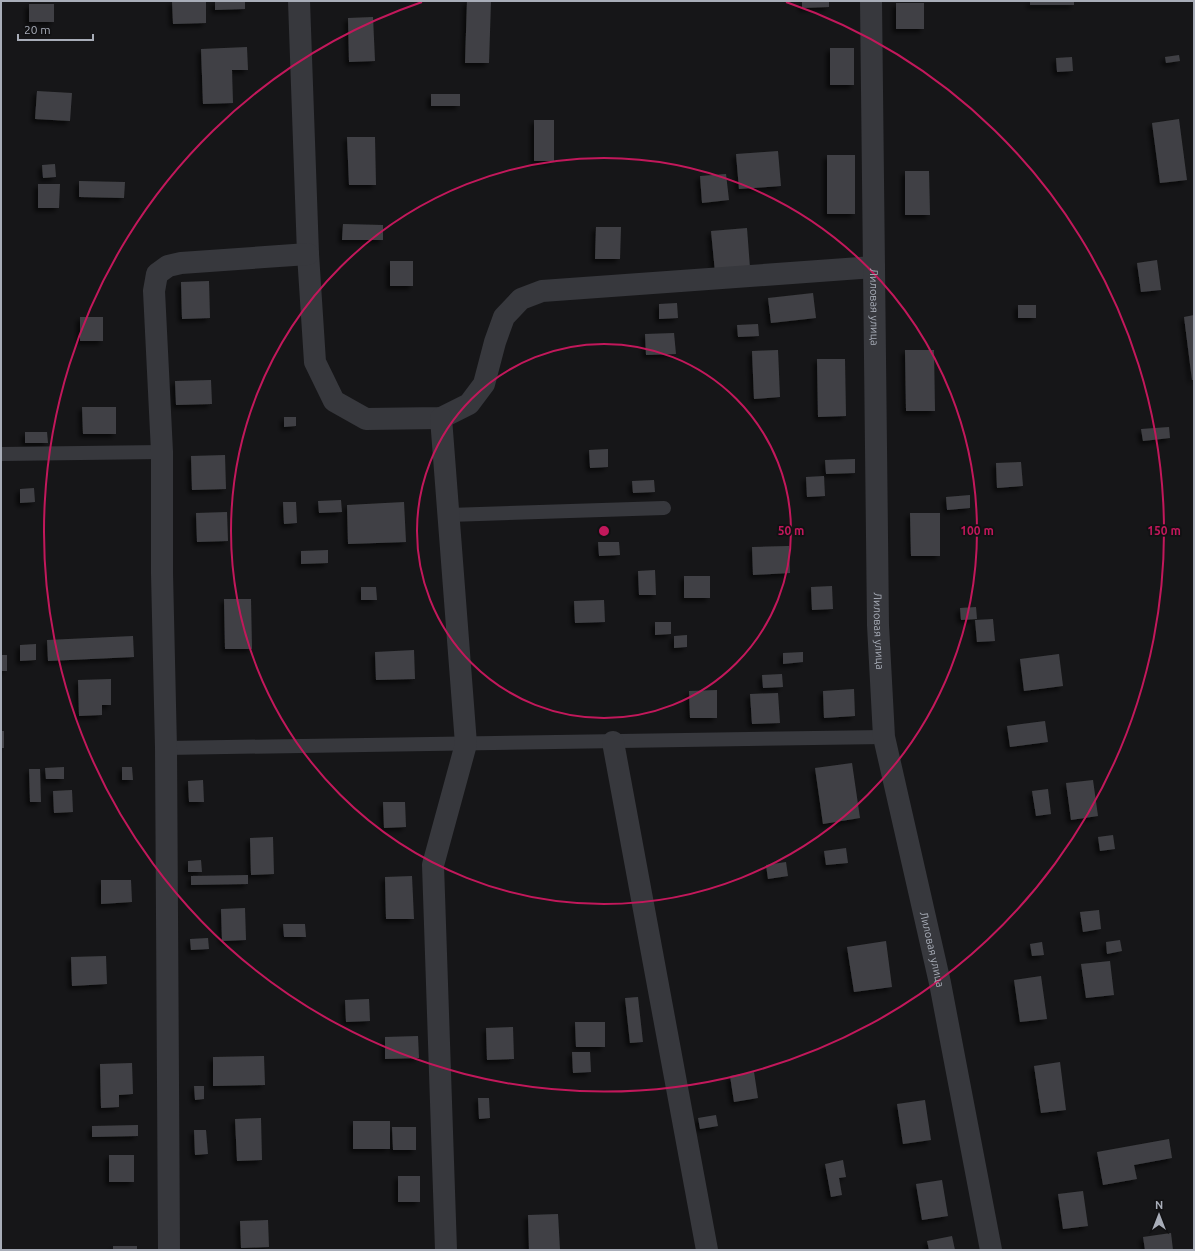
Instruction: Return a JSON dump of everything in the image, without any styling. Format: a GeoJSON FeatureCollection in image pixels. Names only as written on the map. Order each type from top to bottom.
{"type":"FeatureCollection","features":[{"type":"Feature","properties":{"kind":"street"},"geometry":{"type":"LineString","coordinates":[[299,1],[308,254],[315,362],[334,401],[366,419],[441,418],[469,404],[484,384],[495,342],[504,317],[521,298],[542,291],[874,267]]}},
{"type":"Feature","properties":{"kind":"street","name":"Лиловая улица"},"geometry":{"type":"LineString","coordinates":[[871,1],[878,625],[884,737],[940,983],[991,1250]]}},
{"type":"Feature","properties":{"kind":"street"},"geometry":{"type":"LineString","coordinates":[[169,1250],[166,748],[162,573],[162,452],[154,292],[157,274],[168,266],[181,263],[308,254]]}},
{"type":"Feature","properties":{"kind":"street"},"geometry":{"type":"LineString","coordinates":[[441,418],[466,744],[433,866],[446,1250]]}},
{"type":"Feature","properties":{"kind":"street"},"geometry":{"type":"LineString","coordinates":[[613,742],[707,1250]]}},
{"type":"Feature","properties":{"kind":"lane"},"geometry":{"type":"LineString","coordinates":[[1,454],[162,452]]}},
{"type":"Feature","properties":{"kind":"lane"},"geometry":{"type":"LineString","coordinates":[[449,514],[664,508]]}},
{"type":"Feature","properties":{"kind":"lane"},"geometry":{"type":"LineString","coordinates":[[166,748],[884,737]]}},
{"type":"Feature","properties":{"kind":"building"},"geometry":{"type":"Polygon","coordinates":[[[172,1],[206,1],[206,23],[173,24],[172,1]]]}},
{"type":"Feature","properties":{"kind":"building"},"geometry":{"type":"Polygon","coordinates":[[[215,1],[245,1],[245,9],[215,10],[215,1]]]}},
{"type":"Feature","properties":{"kind":"building"},"geometry":{"type":"Polygon","coordinates":[[[467,1],[491,1],[489,63],[465,63],[467,1]]]}},
{"type":"Feature","properties":{"kind":"building"},"geometry":{"type":"Polygon","coordinates":[[[802,1],[829,1],[829,7],[802,8],[802,1]]]}},
{"type":"Feature","properties":{"kind":"building"},"geometry":{"type":"Polygon","coordinates":[[[1030,1],[1074,1],[1074,5],[1030,5],[1030,1]]]}},
{"type":"Feature","properties":{"kind":"building"},"geometry":{"type":"Polygon","coordinates":[[[896,3],[924,3],[924,29],[896,29],[896,3]]]}},
{"type":"Feature","properties":{"kind":"building"},"geometry":{"type":"Polygon","coordinates":[[[29,4],[54,4],[54,22],[29,22],[29,4]]]}},
{"type":"Feature","properties":{"kind":"building"},"geometry":{"type":"Polygon","coordinates":[[[373,17],[375,61],[349,62],[348,18],[373,17]]]}},
{"type":"Feature","properties":{"kind":"building"},"geometry":{"type":"Polygon","coordinates":[[[247,47],[248,70],[232,70],[233,103],[203,104],[201,49],[247,47]]]}},
{"type":"Feature","properties":{"kind":"building"},"geometry":{"type":"Polygon","coordinates":[[[830,48],[854,48],[854,85],[830,85],[830,48]]]}},
{"type":"Feature","properties":{"kind":"building"},"geometry":{"type":"Polygon","coordinates":[[[1179,55],[1180,61],[1166,63],[1165,57],[1179,55]]]}},
{"type":"Feature","properties":{"kind":"building"},"geometry":{"type":"Polygon","coordinates":[[[1072,57],[1073,71],[1057,72],[1056,58],[1072,57]]]}},
{"type":"Feature","properties":{"kind":"building"},"geometry":{"type":"Polygon","coordinates":[[[37,91],[72,93],[70,121],[35,119],[37,91]]]}},
{"type":"Feature","properties":{"kind":"building"},"geometry":{"type":"Polygon","coordinates":[[[431,94],[460,94],[460,106],[431,106],[431,94]]]}},
{"type":"Feature","properties":{"kind":"building"},"geometry":{"type":"Polygon","coordinates":[[[1179,119],[1187,180],[1160,183],[1152,123],[1179,119]]]}},
{"type":"Feature","properties":{"kind":"building"},"geometry":{"type":"Polygon","coordinates":[[[534,120],[554,120],[554,161],[534,161],[534,120]]]}},
{"type":"Feature","properties":{"kind":"building"},"geometry":{"type":"Polygon","coordinates":[[[347,137],[375,137],[376,185],[349,185],[347,137]]]}},
{"type":"Feature","properties":{"kind":"building"},"geometry":{"type":"Polygon","coordinates":[[[778,151],[781,186],[739,189],[736,154],[778,151]]]}},
{"type":"Feature","properties":{"kind":"building"},"geometry":{"type":"Polygon","coordinates":[[[827,155],[855,155],[855,214],[827,214],[827,155]]]}},
{"type":"Feature","properties":{"kind":"building"},"geometry":{"type":"Polygon","coordinates":[[[55,164],[56,177],[43,178],[42,165],[55,164]]]}},
{"type":"Feature","properties":{"kind":"building"},"geometry":{"type":"Polygon","coordinates":[[[905,171],[929,171],[930,215],[905,215],[905,171]]]}},
{"type":"Feature","properties":{"kind":"building"},"geometry":{"type":"Polygon","coordinates":[[[726,174],[729,200],[702,203],[700,176],[726,174]]]}},
{"type":"Feature","properties":{"kind":"building"},"geometry":{"type":"Polygon","coordinates":[[[79,181],[125,182],[124,198],[79,197],[79,181]]]}},
{"type":"Feature","properties":{"kind":"building"},"geometry":{"type":"Polygon","coordinates":[[[38,184],[60,184],[59,208],[38,208],[38,184]]]}},
{"type":"Feature","properties":{"kind":"building"},"geometry":{"type":"Polygon","coordinates":[[[343,224],[383,225],[383,240],[342,240],[343,224]]]}},
{"type":"Feature","properties":{"kind":"building"},"geometry":{"type":"Polygon","coordinates":[[[596,227],[621,227],[620,259],[595,259],[596,227]]]}},
{"type":"Feature","properties":{"kind":"building"},"geometry":{"type":"Polygon","coordinates":[[[747,228],[750,268],[715,272],[711,231],[747,228]]]}},
{"type":"Feature","properties":{"kind":"building"},"geometry":{"type":"Polygon","coordinates":[[[1157,260],[1161,290],[1141,292],[1137,263],[1157,260]]]}},
{"type":"Feature","properties":{"kind":"building"},"geometry":{"type":"Polygon","coordinates":[[[390,261],[413,261],[413,286],[390,286],[390,261]]]}},
{"type":"Feature","properties":{"kind":"building"},"geometry":{"type":"Polygon","coordinates":[[[209,281],[210,318],[182,319],[181,282],[209,281]]]}},
{"type":"Feature","properties":{"kind":"building"},"geometry":{"type":"Polygon","coordinates":[[[813,293],[816,318],[771,323],[768,298],[813,293]]]}},
{"type":"Feature","properties":{"kind":"building"},"geometry":{"type":"Polygon","coordinates":[[[677,303],[678,318],[659,319],[659,304],[677,303]]]}},
{"type":"Feature","properties":{"kind":"building"},"geometry":{"type":"Polygon","coordinates":[[[1018,305],[1036,305],[1036,318],[1018,318],[1018,305]]]}},
{"type":"Feature","properties":{"kind":"building"},"geometry":{"type":"Polygon","coordinates":[[[1194,315],[1194,380],[1192,380],[1184,317],[1194,315]]]}},
{"type":"Feature","properties":{"kind":"building"},"geometry":{"type":"Polygon","coordinates":[[[80,317],[103,317],[103,341],[80,341],[80,317]]]}},
{"type":"Feature","properties":{"kind":"building"},"geometry":{"type":"Polygon","coordinates":[[[758,324],[759,336],[738,337],[737,325],[758,324]]]}},
{"type":"Feature","properties":{"kind":"building"},"geometry":{"type":"Polygon","coordinates":[[[674,333],[676,354],[646,355],[645,334],[674,333]]]}},
{"type":"Feature","properties":{"kind":"building"},"geometry":{"type":"Polygon","coordinates":[[[778,350],[780,397],[754,399],[752,351],[778,350]]]}},
{"type":"Feature","properties":{"kind":"building"},"geometry":{"type":"Polygon","coordinates":[[[905,350],[934,350],[935,411],[906,411],[905,350]]]}},
{"type":"Feature","properties":{"kind":"building"},"geometry":{"type":"Polygon","coordinates":[[[817,359],[845,359],[846,416],[818,417],[817,359]]]}},
{"type":"Feature","properties":{"kind":"building"},"geometry":{"type":"Polygon","coordinates":[[[211,380],[212,404],[176,405],[175,381],[211,380]]]}},
{"type":"Feature","properties":{"kind":"building"},"geometry":{"type":"Polygon","coordinates":[[[82,407],[116,407],[116,434],[83,434],[82,407]]]}},
{"type":"Feature","properties":{"kind":"building"},"geometry":{"type":"Polygon","coordinates":[[[284,417],[296,417],[296,426],[284,427],[284,417]]]}},
{"type":"Feature","properties":{"kind":"building"},"geometry":{"type":"Polygon","coordinates":[[[1169,427],[1170,438],[1143,441],[1141,429],[1169,427]]]}},
{"type":"Feature","properties":{"kind":"building"},"geometry":{"type":"Polygon","coordinates":[[[25,432],[47,432],[48,443],[25,443],[25,432]]]}},
{"type":"Feature","properties":{"kind":"building"},"geometry":{"type":"Polygon","coordinates":[[[608,449],[608,467],[590,468],[589,450],[608,449]]]}},
{"type":"Feature","properties":{"kind":"building"},"geometry":{"type":"Polygon","coordinates":[[[225,455],[226,489],[192,490],[191,456],[225,455]]]}},
{"type":"Feature","properties":{"kind":"building"},"geometry":{"type":"Polygon","coordinates":[[[855,459],[855,473],[826,474],[825,460],[855,459]]]}},
{"type":"Feature","properties":{"kind":"building"},"geometry":{"type":"Polygon","coordinates":[[[1021,462],[1023,486],[997,488],[996,463],[1021,462]]]}},
{"type":"Feature","properties":{"kind":"building"},"geometry":{"type":"Polygon","coordinates":[[[824,476],[825,496],[807,497],[806,477],[824,476]]]}},
{"type":"Feature","properties":{"kind":"building"},"geometry":{"type":"Polygon","coordinates":[[[654,480],[655,492],[633,493],[632,481],[654,480]]]}},
{"type":"Feature","properties":{"kind":"building"},"geometry":{"type":"Polygon","coordinates":[[[34,488],[35,502],[20,503],[20,489],[34,488]]]}},
{"type":"Feature","properties":{"kind":"building"},"geometry":{"type":"Polygon","coordinates":[[[970,495],[970,508],[947,510],[946,497],[970,495]]]}},
{"type":"Feature","properties":{"kind":"building"},"geometry":{"type":"Polygon","coordinates":[[[341,500],[342,512],[319,513],[318,501],[341,500]]]}},
{"type":"Feature","properties":{"kind":"building"},"geometry":{"type":"Polygon","coordinates":[[[283,502],[296,502],[297,523],[284,524],[283,502]]]}},
{"type":"Feature","properties":{"kind":"building"},"geometry":{"type":"Polygon","coordinates":[[[404,502],[406,542],[348,544],[347,505],[404,502]]]}},
{"type":"Feature","properties":{"kind":"building"},"geometry":{"type":"Polygon","coordinates":[[[227,512],[228,541],[197,542],[196,513],[227,512]]]}},
{"type":"Feature","properties":{"kind":"building"},"geometry":{"type":"Polygon","coordinates":[[[910,513],[940,513],[940,556],[911,556],[910,513]]]}},
{"type":"Feature","properties":{"kind":"building"},"geometry":{"type":"Polygon","coordinates":[[[598,542],[619,542],[620,555],[599,556],[598,542]]]}},
{"type":"Feature","properties":{"kind":"building"},"geometry":{"type":"Polygon","coordinates":[[[789,546],[790,573],[753,575],[752,547],[789,546]]]}},
{"type":"Feature","properties":{"kind":"building"},"geometry":{"type":"Polygon","coordinates":[[[328,550],[328,563],[301,564],[301,551],[328,550]]]}},
{"type":"Feature","properties":{"kind":"building"},"geometry":{"type":"Polygon","coordinates":[[[655,570],[656,595],[639,595],[638,571],[655,570]]]}},
{"type":"Feature","properties":{"kind":"building"},"geometry":{"type":"Polygon","coordinates":[[[684,576],[710,576],[710,598],[684,598],[684,576]]]}},
{"type":"Feature","properties":{"kind":"building"},"geometry":{"type":"Polygon","coordinates":[[[832,586],[833,609],[812,610],[811,587],[832,586]]]}},
{"type":"Feature","properties":{"kind":"building"},"geometry":{"type":"Polygon","coordinates":[[[361,587],[376,587],[377,600],[361,600],[361,587]]]}},
{"type":"Feature","properties":{"kind":"building"},"geometry":{"type":"Polygon","coordinates":[[[224,599],[251,599],[252,649],[225,649],[224,599]]]}},
{"type":"Feature","properties":{"kind":"building"},"geometry":{"type":"Polygon","coordinates":[[[604,600],[605,622],[575,623],[574,601],[604,600]]]}},
{"type":"Feature","properties":{"kind":"building"},"geometry":{"type":"Polygon","coordinates":[[[976,607],[977,619],[961,620],[960,608],[976,607]]]}},
{"type":"Feature","properties":{"kind":"building"},"geometry":{"type":"Polygon","coordinates":[[[993,619],[995,641],[977,642],[975,620],[993,619]]]}},
{"type":"Feature","properties":{"kind":"building"},"geometry":{"type":"Polygon","coordinates":[[[655,622],[671,622],[671,634],[655,635],[655,622]]]}},
{"type":"Feature","properties":{"kind":"building"},"geometry":{"type":"Polygon","coordinates":[[[687,635],[687,647],[674,648],[674,636],[687,635]]]}},
{"type":"Feature","properties":{"kind":"building"},"geometry":{"type":"Polygon","coordinates":[[[133,636],[134,657],[48,661],[47,640],[133,636]]]}},
{"type":"Feature","properties":{"kind":"building"},"geometry":{"type":"Polygon","coordinates":[[[36,644],[36,660],[20,661],[20,645],[36,644]]]}},
{"type":"Feature","properties":{"kind":"building"},"geometry":{"type":"Polygon","coordinates":[[[414,650],[415,679],[376,680],[375,652],[414,650]]]}},
{"type":"Feature","properties":{"kind":"building"},"geometry":{"type":"Polygon","coordinates":[[[803,652],[803,662],[783,664],[783,653],[803,652]]]}},
{"type":"Feature","properties":{"kind":"building"},"geometry":{"type":"Polygon","coordinates":[[[1059,654],[1063,686],[1024,691],[1020,659],[1059,654]]]}},
{"type":"Feature","properties":{"kind":"building"},"geometry":{"type":"Polygon","coordinates":[[[1,655],[7,655],[7,671],[1,671],[1,655]]]}},
{"type":"Feature","properties":{"kind":"building"},"geometry":{"type":"Polygon","coordinates":[[[782,674],[783,687],[763,688],[762,675],[782,674]]]}},
{"type":"Feature","properties":{"kind":"building"},"geometry":{"type":"Polygon","coordinates":[[[111,679],[111,705],[102,705],[102,715],[79,716],[78,680],[111,679]]]}},
{"type":"Feature","properties":{"kind":"building"},"geometry":{"type":"Polygon","coordinates":[[[854,689],[855,716],[824,718],[823,691],[854,689]]]}},
{"type":"Feature","properties":{"kind":"building"},"geometry":{"type":"Polygon","coordinates":[[[717,690],[717,718],[690,718],[689,691],[717,690]]]}},
{"type":"Feature","properties":{"kind":"building"},"geometry":{"type":"Polygon","coordinates":[[[778,693],[780,723],[752,724],[750,694],[778,693]]]}},
{"type":"Feature","properties":{"kind":"building"},"geometry":{"type":"Polygon","coordinates":[[[1045,721],[1048,742],[1010,747],[1007,726],[1045,721]]]}},
{"type":"Feature","properties":{"kind":"building"},"geometry":{"type":"Polygon","coordinates":[[[1,731],[4,731],[4,748],[1,748],[1,731]]]}},
{"type":"Feature","properties":{"kind":"building"},"geometry":{"type":"Polygon","coordinates":[[[852,763],[860,818],[823,824],[815,768],[852,763]]]}},
{"type":"Feature","properties":{"kind":"building"},"geometry":{"type":"Polygon","coordinates":[[[64,767],[64,779],[46,779],[45,768],[64,767]]]}},
{"type":"Feature","properties":{"kind":"building"},"geometry":{"type":"Polygon","coordinates":[[[122,767],[132,767],[133,780],[122,780],[122,767]]]}},
{"type":"Feature","properties":{"kind":"building"},"geometry":{"type":"Polygon","coordinates":[[[29,769],[40,769],[41,802],[30,802],[29,769]]]}},
{"type":"Feature","properties":{"kind":"building"},"geometry":{"type":"Polygon","coordinates":[[[203,780],[204,802],[189,802],[188,781],[203,780]]]}},
{"type":"Feature","properties":{"kind":"building"},"geometry":{"type":"Polygon","coordinates":[[[1093,780],[1098,816],[1071,820],[1066,783],[1093,780]]]}},
{"type":"Feature","properties":{"kind":"building"},"geometry":{"type":"Polygon","coordinates":[[[1048,789],[1051,814],[1036,816],[1032,791],[1048,789]]]}},
{"type":"Feature","properties":{"kind":"building"},"geometry":{"type":"Polygon","coordinates":[[[72,790],[73,812],[54,813],[53,791],[72,790]]]}},
{"type":"Feature","properties":{"kind":"building"},"geometry":{"type":"Polygon","coordinates":[[[383,802],[405,802],[406,827],[384,828],[383,802]]]}},
{"type":"Feature","properties":{"kind":"building"},"geometry":{"type":"Polygon","coordinates":[[[1113,835],[1115,849],[1100,851],[1098,837],[1113,835]]]}},
{"type":"Feature","properties":{"kind":"building"},"geometry":{"type":"Polygon","coordinates":[[[273,837],[274,874],[251,875],[250,838],[273,837]]]}},
{"type":"Feature","properties":{"kind":"building"},"geometry":{"type":"Polygon","coordinates":[[[846,848],[848,863],[826,865],[824,851],[846,848]]]}},
{"type":"Feature","properties":{"kind":"building"},"geometry":{"type":"Polygon","coordinates":[[[201,860],[202,872],[188,872],[188,861],[201,860]]]}},
{"type":"Feature","properties":{"kind":"building"},"geometry":{"type":"Polygon","coordinates":[[[786,862],[788,876],[768,879],[766,865],[786,862]]]}},
{"type":"Feature","properties":{"kind":"building"},"geometry":{"type":"Polygon","coordinates":[[[248,875],[248,884],[191,885],[191,876],[248,875]]]}},
{"type":"Feature","properties":{"kind":"building"},"geometry":{"type":"Polygon","coordinates":[[[412,876],[414,919],[386,919],[385,877],[412,876]]]}},
{"type":"Feature","properties":{"kind":"building"},"geometry":{"type":"Polygon","coordinates":[[[101,880],[131,880],[132,902],[101,904],[101,880]]]}},
{"type":"Feature","properties":{"kind":"building"},"geometry":{"type":"Polygon","coordinates":[[[245,908],[246,940],[222,941],[221,909],[245,908]]]}},
{"type":"Feature","properties":{"kind":"building"},"geometry":{"type":"Polygon","coordinates":[[[1099,910],[1101,929],[1083,932],[1080,912],[1099,910]]]}},
{"type":"Feature","properties":{"kind":"building"},"geometry":{"type":"Polygon","coordinates":[[[283,924],[305,924],[306,937],[284,937],[283,924]]]}},
{"type":"Feature","properties":{"kind":"building"},"geometry":{"type":"Polygon","coordinates":[[[208,938],[209,949],[191,950],[190,939],[208,938]]]}},
{"type":"Feature","properties":{"kind":"building"},"geometry":{"type":"Polygon","coordinates":[[[1120,940],[1122,951],[1107,954],[1106,942],[1120,940]]]}},
{"type":"Feature","properties":{"kind":"building"},"geometry":{"type":"Polygon","coordinates":[[[886,941],[892,987],[854,992],[847,947],[886,941]]]}},
{"type":"Feature","properties":{"kind":"building"},"geometry":{"type":"Polygon","coordinates":[[[1042,942],[1044,955],[1032,956],[1030,944],[1042,942]]]}},
{"type":"Feature","properties":{"kind":"building"},"geometry":{"type":"Polygon","coordinates":[[[106,956],[107,984],[72,986],[71,957],[106,956]]]}},
{"type":"Feature","properties":{"kind":"building"},"geometry":{"type":"Polygon","coordinates":[[[1110,961],[1114,995],[1086,998],[1081,964],[1110,961]]]}},
{"type":"Feature","properties":{"kind":"building"},"geometry":{"type":"Polygon","coordinates":[[[1041,976],[1047,1019],[1020,1022],[1014,980],[1041,976]]]}},
{"type":"Feature","properties":{"kind":"building"},"geometry":{"type":"Polygon","coordinates":[[[638,997],[643,1042],[630,1043],[625,998],[638,997]]]}},
{"type":"Feature","properties":{"kind":"building"},"geometry":{"type":"Polygon","coordinates":[[[369,999],[370,1021],[346,1022],[345,1000],[369,999]]]}},
{"type":"Feature","properties":{"kind":"building"},"geometry":{"type":"Polygon","coordinates":[[[575,1022],[605,1022],[605,1047],[576,1047],[575,1022]]]}},
{"type":"Feature","properties":{"kind":"building"},"geometry":{"type":"Polygon","coordinates":[[[513,1027],[514,1059],[487,1060],[486,1028],[513,1027]]]}},
{"type":"Feature","properties":{"kind":"building"},"geometry":{"type":"Polygon","coordinates":[[[418,1036],[419,1058],[385,1059],[385,1037],[418,1036]]]}},
{"type":"Feature","properties":{"kind":"building"},"geometry":{"type":"Polygon","coordinates":[[[572,1052],[590,1052],[591,1072],[573,1073],[572,1052]]]}},
{"type":"Feature","properties":{"kind":"building"},"geometry":{"type":"Polygon","coordinates":[[[264,1056],[265,1085],[213,1086],[213,1057],[264,1056]]]}},
{"type":"Feature","properties":{"kind":"building"},"geometry":{"type":"Polygon","coordinates":[[[1060,1062],[1066,1110],[1041,1113],[1034,1066],[1060,1062]]]}},
{"type":"Feature","properties":{"kind":"building"},"geometry":{"type":"Polygon","coordinates":[[[132,1063],[133,1094],[119,1095],[119,1107],[101,1108],[100,1064],[132,1063]]]}},
{"type":"Feature","properties":{"kind":"building"},"geometry":{"type":"Polygon","coordinates":[[[754,1072],[758,1098],[734,1102],[730,1076],[754,1072]]]}},
{"type":"Feature","properties":{"kind":"building"},"geometry":{"type":"Polygon","coordinates":[[[194,1086],[204,1086],[204,1099],[195,1100],[194,1086]]]}},
{"type":"Feature","properties":{"kind":"building"},"geometry":{"type":"Polygon","coordinates":[[[478,1098],[489,1098],[490,1118],[479,1119],[478,1098]]]}},
{"type":"Feature","properties":{"kind":"building"},"geometry":{"type":"Polygon","coordinates":[[[925,1100],[931,1140],[903,1144],[897,1104],[925,1100]]]}},
{"type":"Feature","properties":{"kind":"building"},"geometry":{"type":"Polygon","coordinates":[[[716,1115],[718,1126],[700,1129],[698,1118],[716,1115]]]}},
{"type":"Feature","properties":{"kind":"building"},"geometry":{"type":"Polygon","coordinates":[[[261,1118],[262,1160],[237,1161],[235,1119],[261,1118]]]}},
{"type":"Feature","properties":{"kind":"building"},"geometry":{"type":"Polygon","coordinates":[[[353,1121],[390,1121],[390,1149],[353,1149],[353,1121]]]}},
{"type":"Feature","properties":{"kind":"building"},"geometry":{"type":"Polygon","coordinates":[[[138,1125],[138,1136],[92,1137],[92,1126],[138,1125]]]}},
{"type":"Feature","properties":{"kind":"building"},"geometry":{"type":"Polygon","coordinates":[[[392,1127],[416,1127],[416,1150],[393,1150],[392,1127]]]}},
{"type":"Feature","properties":{"kind":"building"},"geometry":{"type":"Polygon","coordinates":[[[194,1130],[206,1130],[208,1154],[195,1155],[194,1130]]]}},
{"type":"Feature","properties":{"kind":"building"},"geometry":{"type":"Polygon","coordinates":[[[1169,1139],[1172,1158],[1134,1165],[1137,1179],[1103,1185],[1097,1152],[1169,1139]]]}},
{"type":"Feature","properties":{"kind":"building"},"geometry":{"type":"Polygon","coordinates":[[[109,1155],[134,1155],[134,1182],[109,1182],[109,1155]]]}},
{"type":"Feature","properties":{"kind":"building"},"geometry":{"type":"Polygon","coordinates":[[[843,1160],[846,1177],[839,1178],[842,1195],[831,1197],[825,1164],[843,1160]]]}},
{"type":"Feature","properties":{"kind":"building"},"geometry":{"type":"Polygon","coordinates":[[[398,1176],[420,1176],[420,1202],[398,1202],[398,1176]]]}},
{"type":"Feature","properties":{"kind":"building"},"geometry":{"type":"Polygon","coordinates":[[[942,1180],[948,1216],[922,1220],[916,1184],[942,1180]]]}},
{"type":"Feature","properties":{"kind":"building"},"geometry":{"type":"Polygon","coordinates":[[[1083,1191],[1088,1226],[1063,1229],[1058,1194],[1083,1191]]]}},
{"type":"Feature","properties":{"kind":"building"},"geometry":{"type":"Polygon","coordinates":[[[558,1214],[560,1250],[529,1250],[528,1215],[558,1214]]]}},
{"type":"Feature","properties":{"kind":"building"},"geometry":{"type":"Polygon","coordinates":[[[268,1220],[269,1247],[241,1248],[240,1221],[268,1220]]]}},
{"type":"Feature","properties":{"kind":"building"},"geometry":{"type":"Polygon","coordinates":[[[1171,1233],[1173,1250],[1145,1250],[1143,1237],[1171,1233]]]}},
{"type":"Feature","properties":{"kind":"building"},"geometry":{"type":"Polygon","coordinates":[[[952,1236],[955,1250],[929,1250],[927,1241],[952,1236]]]}},
{"type":"Feature","properties":{"kind":"building"},"geometry":{"type":"Polygon","coordinates":[[[113,1246],[137,1246],[137,1250],[113,1250],[113,1246]]]}}]}
